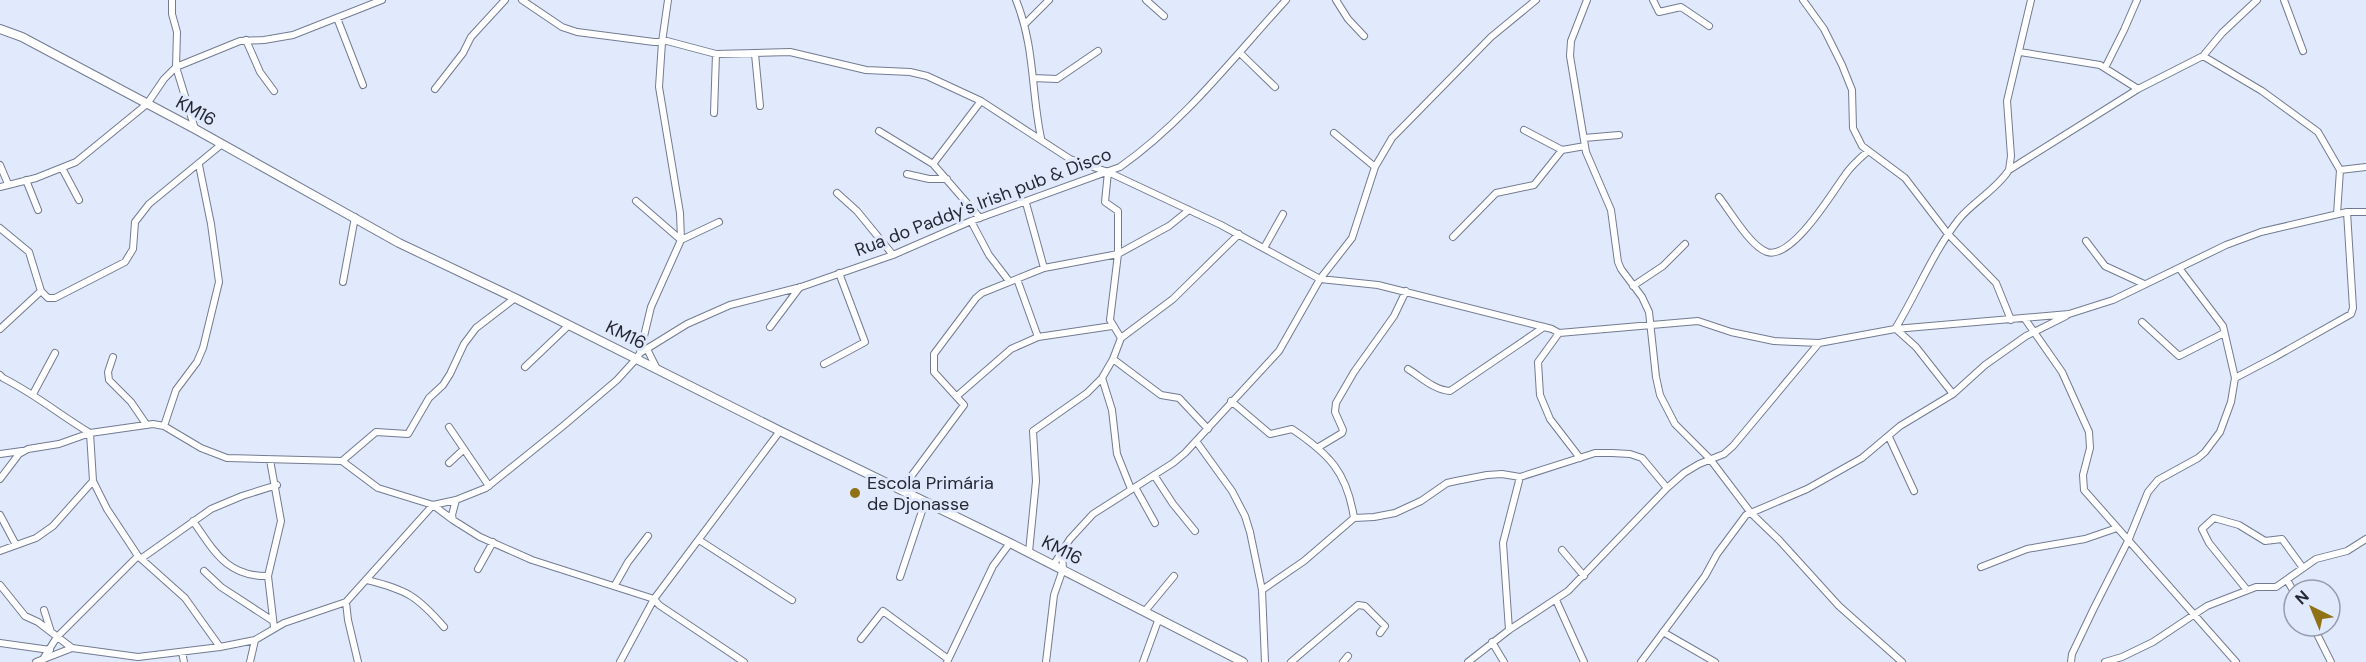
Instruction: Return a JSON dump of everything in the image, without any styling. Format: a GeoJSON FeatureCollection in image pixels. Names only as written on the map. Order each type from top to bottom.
{"type":"FeatureCollection","features":[{"type":"Feature","properties":{"kind":"street"},"geometry":{"type":"LineString","coordinates":[[172,0],[172,14],[177,32],[176,67],[195,129]]}},
{"type":"Feature","properties":{"kind":"street"},"geometry":{"type":"LineString","coordinates":[[0,187],[76,162],[147,104],[164,79],[176,67],[232,43],[293,35],[362,10],[382,0]]}},
{"type":"Feature","properties":{"kind":"street"},"geometry":{"type":"LineString","coordinates":[[435,89],[471,37],[505,0]]}},
{"type":"Feature","properties":{"kind":"street"},"geometry":{"type":"LineString","coordinates":[[522,0],[570,31],[667,41],[716,54],[790,52],[866,70],[917,73],[962,90],[1041,138],[1070,159],[1108,172],[1189,210],[1239,234],[1320,279],[1378,285],[1406,291],[1545,327],[1559,333],[1698,321],[1731,332],[1774,341],[1819,343],[1895,329],[2069,314]]}},
{"type":"Feature","properties":{"kind":"street"},"geometry":{"type":"LineString","coordinates":[[641,353],[651,307],[681,240],[680,213],[659,87],[668,0]]}},
{"type":"Feature","properties":{"kind":"street"},"geometry":{"type":"LineString","coordinates":[[1016,0],[1026,23],[1031,50],[1041,138]]}},
{"type":"Feature","properties":{"kind":"street"},"geometry":{"type":"LineString","coordinates":[[1026,23],[1049,0]]}},
{"type":"Feature","properties":{"kind":"street"},"geometry":{"type":"LineString","coordinates":[[1146,0],[1164,16]]}},
{"type":"Feature","properties":{"kind":"street","name":"Rua do Paddy's Irish pub & Disco"},"geometry":{"type":"LineString","coordinates":[[433,505],[456,500],[489,486],[600,394],[641,353],[687,324],[729,305],[801,287],[893,255],[971,221],[1108,172],[1134,157],[1198,98],[1286,0]]}},
{"type":"Feature","properties":{"kind":"street"},"geometry":{"type":"LineString","coordinates":[[1336,0],[1348,19],[1364,36]]}},
{"type":"Feature","properties":{"kind":"street"},"geometry":{"type":"LineString","coordinates":[[1054,564],[1083,523],[1173,463],[1208,429],[1231,401],[1279,351],[1320,279],[1352,238],[1375,167],[1392,138],[1491,38],[1536,0]]}},
{"type":"Feature","properties":{"kind":"street"},"geometry":{"type":"LineString","coordinates":[[1587,0],[1571,41],[1570,56],[1585,146],[1611,210],[1618,262],[1649,312],[1656,377],[1664,404],[1675,424],[1710,459],[1751,513],[1839,606],[1902,662]]}},
{"type":"Feature","properties":{"kind":"street"},"geometry":{"type":"LineString","coordinates":[[1653,0],[1659,12],[1681,7],[1709,26]]}},
{"type":"Feature","properties":{"kind":"street"},"geometry":{"type":"LineString","coordinates":[[1803,0],[1824,29],[1842,65],[1851,90],[1853,128],[1867,152],[1901,174],[1948,234],[1996,283],[2011,320]]}},
{"type":"Feature","properties":{"kind":"street"},"geometry":{"type":"LineString","coordinates":[[2009,170],[2011,156],[2007,101],[2031,0]]}},
{"type":"Feature","properties":{"kind":"street"},"geometry":{"type":"LineString","coordinates":[[2105,68],[2137,0]]}},
{"type":"Feature","properties":{"kind":"street"},"geometry":{"type":"LineString","coordinates":[[1895,329],[1948,234],[1969,208],[2002,180],[2009,170],[2138,89],[2204,56],[2222,33],[2257,0]]}},
{"type":"Feature","properties":{"kind":"street"},"geometry":{"type":"LineString","coordinates":[[2284,0],[2303,51]]}},
{"type":"Feature","properties":{"kind":"street"},"geometry":{"type":"LineString","coordinates":[[337,18],[363,86]]}},
{"type":"Feature","properties":{"kind":"street","name":"KM16"},"geometry":{"type":"LineString","coordinates":[[0,29],[22,37],[195,129],[399,243],[569,325],[641,353],[656,367],[780,431],[1054,564],[1243,662]]}},
{"type":"Feature","properties":{"kind":"street"},"geometry":{"type":"LineString","coordinates":[[246,40],[260,72],[274,91]]}},
{"type":"Feature","properties":{"kind":"street"},"geometry":{"type":"LineString","coordinates":[[1033,78],[1058,79],[1098,51]]}},
{"type":"Feature","properties":{"kind":"street"},"geometry":{"type":"LineString","coordinates":[[2020,52],[2088,62],[2105,68],[2138,89]]}},
{"type":"Feature","properties":{"kind":"street"},"geometry":{"type":"LineString","coordinates":[[1240,53],[1275,87]]}},
{"type":"Feature","properties":{"kind":"street"},"geometry":{"type":"LineString","coordinates":[[714,113],[716,54]]}},
{"type":"Feature","properties":{"kind":"street"},"geometry":{"type":"LineString","coordinates":[[755,54],[760,106]]}},
{"type":"Feature","properties":{"kind":"street"},"geometry":{"type":"LineString","coordinates":[[2204,56],[2262,91],[2318,132],[2340,170],[2337,214]]}},
{"type":"Feature","properties":{"kind":"street"},"geometry":{"type":"LineString","coordinates":[[933,164],[981,101]]}},
{"type":"Feature","properties":{"kind":"street"},"geometry":{"type":"LineString","coordinates":[[1524,130],[1562,150],[1585,146]]}},
{"type":"Feature","properties":{"kind":"street"},"geometry":{"type":"LineString","coordinates":[[879,131],[933,164],[980,218]]}},
{"type":"Feature","properties":{"kind":"street"},"geometry":{"type":"LineString","coordinates":[[1334,133],[1375,167]]}},
{"type":"Feature","properties":{"kind":"street"},"geometry":{"type":"LineString","coordinates":[[1584,138],[1619,135]]}},
{"type":"Feature","properties":{"kind":"street"},"geometry":{"type":"LineString","coordinates":[[0,228],[29,252],[41,291],[48,298],[55,298],[125,262],[134,249],[135,222],[149,204],[222,144]]}},
{"type":"Feature","properties":{"kind":"street"},"geometry":{"type":"LineString","coordinates":[[1452,237],[1496,193],[1534,185],[1562,150]]}},
{"type":"Feature","properties":{"kind":"street"},"geometry":{"type":"LineString","coordinates":[[1719,197],[1755,245],[1765,252],[1775,254],[1786,249],[1810,223],[1846,173],[1867,152]]}},
{"type":"Feature","properties":{"kind":"street"},"geometry":{"type":"LineString","coordinates":[[0,165],[8,184]]}},
{"type":"Feature","properties":{"kind":"street"},"geometry":{"type":"LineString","coordinates":[[164,426],[176,390],[197,362],[203,348],[219,282],[211,224],[199,165]]}},
{"type":"Feature","properties":{"kind":"street"},"geometry":{"type":"LineString","coordinates":[[2340,170],[2366,167]]}},
{"type":"Feature","properties":{"kind":"street"},"geometry":{"type":"LineString","coordinates":[[62,168],[79,200]]}},
{"type":"Feature","properties":{"kind":"street"},"geometry":{"type":"LineString","coordinates":[[1108,172],[1104,197],[1107,205],[1118,211],[1118,254],[1110,315],[1112,326],[1120,338]]}},
{"type":"Feature","properties":{"kind":"street"},"geometry":{"type":"LineString","coordinates":[[907,174],[929,179],[948,179]]}},
{"type":"Feature","properties":{"kind":"street"},"geometry":{"type":"LineString","coordinates":[[26,180],[38,210]]}},
{"type":"Feature","properties":{"kind":"street"},"geometry":{"type":"LineString","coordinates":[[837,193],[857,211],[893,255]]}},
{"type":"Feature","properties":{"kind":"street"},"geometry":{"type":"LineString","coordinates":[[636,201],[681,240]]}},
{"type":"Feature","properties":{"kind":"street"},"geometry":{"type":"LineString","coordinates":[[1026,203],[1044,268]]}},
{"type":"Feature","properties":{"kind":"street"},"geometry":{"type":"LineString","coordinates":[[901,490],[964,405],[934,372],[934,354],[976,298],[982,293],[1044,268],[1118,254],[1169,226],[1189,210]]}},
{"type":"Feature","properties":{"kind":"street"},"geometry":{"type":"LineString","coordinates":[[2235,378],[2351,314],[2354,308],[2347,212]]}},
{"type":"Feature","properties":{"kind":"street"},"geometry":{"type":"LineString","coordinates":[[1641,662],[1705,576],[1717,554],[1740,522],[1751,513],[1761,511],[1807,489],[1862,458],[1907,421],[1953,394],[1985,365],[2034,333],[2069,314],[2113,300],[2226,245],[2261,232],[2347,212],[2366,212]]}},
{"type":"Feature","properties":{"kind":"street"},"geometry":{"type":"LineString","coordinates":[[1264,248],[1283,214]]}},
{"type":"Feature","properties":{"kind":"street"},"geometry":{"type":"LineString","coordinates":[[343,282],[355,217]]}},
{"type":"Feature","properties":{"kind":"street"},"geometry":{"type":"LineString","coordinates":[[971,221],[989,255],[1009,282]]}},
{"type":"Feature","properties":{"kind":"street"},"geometry":{"type":"LineString","coordinates":[[681,240],[719,222]]}},
{"type":"Feature","properties":{"kind":"street"},"geometry":{"type":"LineString","coordinates":[[1029,552],[1036,481],[1033,431],[1087,393],[1102,378],[1113,359],[1120,338],[1173,299],[1239,234]]}},
{"type":"Feature","properties":{"kind":"street"},"geometry":{"type":"LineString","coordinates":[[2086,241],[2105,266],[2144,284]]}},
{"type":"Feature","properties":{"kind":"street"},"geometry":{"type":"LineString","coordinates":[[1634,286],[1663,266],[1685,244]]}},
{"type":"Feature","properties":{"kind":"street"},"geometry":{"type":"LineString","coordinates":[[2071,662],[2072,654],[2128,541],[2152,485],[2168,473],[2198,458],[2214,441],[2229,408],[2235,378],[2220,321],[2179,268]]}},
{"type":"Feature","properties":{"kind":"street"},"geometry":{"type":"LineString","coordinates":[[824,364],[865,342],[839,273]]}},
{"type":"Feature","properties":{"kind":"street"},"geometry":{"type":"LineString","coordinates":[[1017,279],[1038,337]]}},
{"type":"Feature","properties":{"kind":"street"},"geometry":{"type":"LineString","coordinates":[[770,327],[801,287]]}},
{"type":"Feature","properties":{"kind":"street"},"geometry":{"type":"LineString","coordinates":[[0,329],[41,291]]}},
{"type":"Feature","properties":{"kind":"street"},"geometry":{"type":"LineString","coordinates":[[1317,448],[1342,433],[1343,430],[1335,412],[1336,403],[1354,372],[1394,316],[1406,291]]}},
{"type":"Feature","properties":{"kind":"street"},"geometry":{"type":"LineString","coordinates":[[342,461],[376,432],[408,434],[429,398],[443,385],[476,328],[515,298]]}},
{"type":"Feature","properties":{"kind":"street"},"geometry":{"type":"LineString","coordinates":[[2025,319],[2062,372],[2089,432],[2090,448],[2083,475],[2084,490],[2236,662]]}},
{"type":"Feature","properties":{"kind":"street"},"geometry":{"type":"LineString","coordinates":[[2142,322],[2179,356],[2224,333]]}},
{"type":"Feature","properties":{"kind":"street"},"geometry":{"type":"LineString","coordinates":[[525,368],[569,325]]}},
{"type":"Feature","properties":{"kind":"street"},"geometry":{"type":"LineString","coordinates":[[957,396],[1011,349],[1038,337],[1112,326]]}},
{"type":"Feature","properties":{"kind":"street"},"geometry":{"type":"LineString","coordinates":[[1408,369],[1433,386],[1450,391],[1545,327]]}},
{"type":"Feature","properties":{"kind":"street"},"geometry":{"type":"LineString","coordinates":[[1895,329],[1916,347],[1953,394]]}},
{"type":"Feature","properties":{"kind":"street"},"geometry":{"type":"LineString","coordinates":[[1559,333],[1538,362],[1540,395],[1550,419],[1580,458]]}},
{"type":"Feature","properties":{"kind":"street"},"geometry":{"type":"LineString","coordinates":[[1468,662],[1509,630],[1556,600],[1584,576],[1684,473],[1724,454],[1733,446],[1819,343]]}},
{"type":"Feature","properties":{"kind":"street"},"geometry":{"type":"LineString","coordinates":[[33,394],[55,353]]}},
{"type":"Feature","properties":{"kind":"street"},"geometry":{"type":"LineString","coordinates":[[113,357],[108,372],[109,380],[131,402],[146,424]]}},
{"type":"Feature","properties":{"kind":"street"},"geometry":{"type":"LineString","coordinates":[[1113,359],[1161,395],[1179,398],[1208,429]]}},
{"type":"Feature","properties":{"kind":"street"},"geometry":{"type":"LineString","coordinates":[[1,378],[33,394],[56,412],[90,433]]}},
{"type":"Feature","properties":{"kind":"street"},"geometry":{"type":"LineString","coordinates":[[1102,378],[1112,410],[1117,454],[1133,488],[1155,523]]}},
{"type":"Feature","properties":{"kind":"street"},"geometry":{"type":"LineString","coordinates":[[1231,401],[1268,433],[1274,434],[1292,429],[1317,448],[1344,479],[1351,498],[1354,518]]}},
{"type":"Feature","properties":{"kind":"street"},"geometry":{"type":"LineString","coordinates":[[0,454],[59,444],[90,433],[146,424],[164,426],[201,448],[235,459],[342,461],[378,488],[433,505],[453,520],[532,560],[654,599],[659,605],[744,662]]}},
{"type":"Feature","properties":{"kind":"street"},"geometry":{"type":"LineString","coordinates":[[449,427],[489,486]]}},
{"type":"Feature","properties":{"kind":"street"},"geometry":{"type":"LineString","coordinates":[[620,662],[654,599],[780,431]]}},
{"type":"Feature","properties":{"kind":"street"},"geometry":{"type":"LineString","coordinates":[[90,433],[93,481],[107,510],[140,557],[193,606],[220,647]]}},
{"type":"Feature","properties":{"kind":"street"},"geometry":{"type":"LineString","coordinates":[[1889,437],[1914,491]]}},
{"type":"Feature","properties":{"kind":"street"},"geometry":{"type":"LineString","coordinates":[[1196,441],[1232,491],[1245,516],[1262,590],[1265,662]]}},
{"type":"Feature","properties":{"kind":"street"},"geometry":{"type":"LineString","coordinates":[[449,463],[463,450]]}},
{"type":"Feature","properties":{"kind":"street"},"geometry":{"type":"LineString","coordinates":[[0,479],[22,451]]}},
{"type":"Feature","properties":{"kind":"street"},"geometry":{"type":"LineString","coordinates":[[1262,590],[1304,561],[1354,518],[1395,513],[1421,501],[1447,483],[1495,474],[1520,477],[1595,453],[1637,455],[1667,488]]}},
{"type":"Feature","properties":{"kind":"street"},"geometry":{"type":"LineString","coordinates":[[270,460],[277,485],[281,521],[268,576],[273,624]]}},
{"type":"Feature","properties":{"kind":"street"},"geometry":{"type":"LineString","coordinates":[[1154,475],[1173,504],[1195,531]]}},
{"type":"Feature","properties":{"kind":"street"},"geometry":{"type":"LineString","coordinates":[[1509,630],[1503,543],[1520,477]]}},
{"type":"Feature","properties":{"kind":"street"},"geometry":{"type":"LineString","coordinates":[[0,551],[36,538],[53,526],[93,481]]}},
{"type":"Feature","properties":{"kind":"street"},"geometry":{"type":"LineString","coordinates":[[39,661],[57,637],[140,557],[223,503],[277,485]]}},
{"type":"Feature","properties":{"kind":"street"},"geometry":{"type":"LineString","coordinates":[[453,520],[456,500]]}},
{"type":"Feature","properties":{"kind":"street"},"geometry":{"type":"LineString","coordinates":[[900,578],[925,502]]}},
{"type":"Feature","properties":{"kind":"street"},"geometry":{"type":"LineString","coordinates":[[39,661],[72,648],[148,658],[255,640],[273,624],[346,602],[433,505]]}},
{"type":"Feature","properties":{"kind":"street"},"geometry":{"type":"LineString","coordinates":[[0,515],[16,545]]}},
{"type":"Feature","properties":{"kind":"street"},"geometry":{"type":"LineString","coordinates":[[2247,590],[2206,539],[2202,529],[2211,519],[2235,524],[2265,541],[2282,539],[2303,568]]}},
{"type":"Feature","properties":{"kind":"street"},"geometry":{"type":"LineString","coordinates":[[193,521],[207,542],[229,566],[251,575],[268,576]]}},
{"type":"Feature","properties":{"kind":"street"},"geometry":{"type":"LineString","coordinates":[[1981,567],[2027,549],[2085,539],[2117,528]]}},
{"type":"Feature","properties":{"kind":"street"},"geometry":{"type":"LineString","coordinates":[[615,585],[628,561],[648,536]]}},
{"type":"Feature","properties":{"kind":"street"},"geometry":{"type":"LineString","coordinates":[[2290,578],[2322,556],[2347,552],[2366,539]]}},
{"type":"Feature","properties":{"kind":"street"},"geometry":{"type":"LineString","coordinates":[[699,540],[792,600]]}},
{"type":"Feature","properties":{"kind":"street"},"geometry":{"type":"LineString","coordinates":[[478,569],[493,542]]}},
{"type":"Feature","properties":{"kind":"street"},"geometry":{"type":"LineString","coordinates":[[861,639],[883,611],[948,661],[993,566],[1010,543]]}},
{"type":"Feature","properties":{"kind":"street"},"geometry":{"type":"LineString","coordinates":[[1562,550],[1584,576]]}},
{"type":"Feature","properties":{"kind":"street"},"geometry":{"type":"LineString","coordinates":[[1046,662],[1054,595],[1063,569],[1062,554]]}},
{"type":"Feature","properties":{"kind":"street"},"geometry":{"type":"LineString","coordinates":[[204,571],[221,587],[273,624]]}},
{"type":"Feature","properties":{"kind":"street"},"geometry":{"type":"LineString","coordinates":[[1145,611],[1174,576]]}},
{"type":"Feature","properties":{"kind":"street"},"geometry":{"type":"LineString","coordinates":[[367,580],[399,588],[411,594],[444,627]]}},
{"type":"Feature","properties":{"kind":"street"},"geometry":{"type":"LineString","coordinates":[[2105,662],[2154,642],[2207,606],[2256,587],[2276,587],[2282,584]]}},
{"type":"Feature","properties":{"kind":"street"},"geometry":{"type":"LineString","coordinates":[[0,585],[25,616],[38,622],[72,648]]}},
{"type":"Feature","properties":{"kind":"street"},"geometry":{"type":"LineString","coordinates":[[1556,600],[1579,656],[1584,662]]}},
{"type":"Feature","properties":{"kind":"street"},"geometry":{"type":"LineString","coordinates":[[346,602],[358,662]]}},
{"type":"Feature","properties":{"kind":"street"},"geometry":{"type":"LineString","coordinates":[[1291,662],[1358,605],[1365,606],[1385,626],[1380,633]]}},
{"type":"Feature","properties":{"kind":"street"},"geometry":{"type":"LineString","coordinates":[[44,610],[51,632]]}},
{"type":"Feature","properties":{"kind":"street"},"geometry":{"type":"LineString","coordinates":[[1143,662],[1159,618]]}},
{"type":"Feature","properties":{"kind":"street"},"geometry":{"type":"LineString","coordinates":[[1663,632],[1715,662]]}},
{"type":"Feature","properties":{"kind":"street"},"geometry":{"type":"LineString","coordinates":[[2319,638],[2331,662]]}},
{"type":"Feature","properties":{"kind":"street"},"geometry":{"type":"LineString","coordinates":[[250,662],[255,640]]}},
{"type":"Feature","properties":{"kind":"street"},"geometry":{"type":"LineString","coordinates":[[1492,642],[1504,662]]}},
{"type":"Feature","properties":{"kind":"street"},"geometry":{"type":"LineString","coordinates":[[0,643],[60,651]]}},
{"type":"Feature","properties":{"kind":"street"},"geometry":{"type":"LineString","coordinates":[[182,652],[184,662]]}},
{"type":"Feature","properties":{"kind":"street"},"geometry":{"type":"LineString","coordinates":[[1343,662],[1348,656]]}},
{"type":"Feature","properties":{"kind":"place","name":"Escola Primária de Djonasse"},"geometry":{"type":"Point","coordinates":[855,493]}}]}
